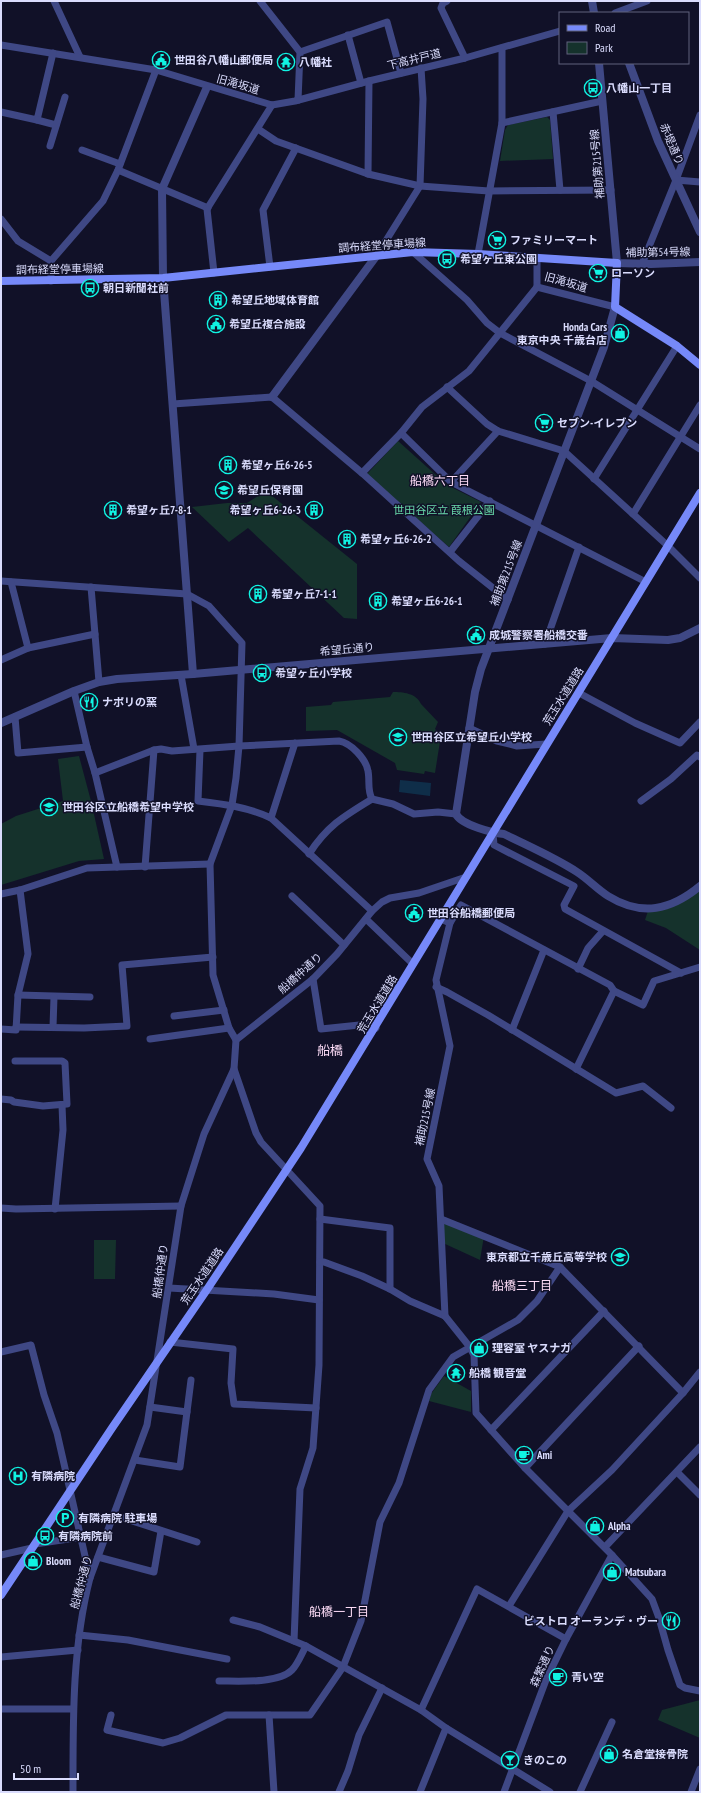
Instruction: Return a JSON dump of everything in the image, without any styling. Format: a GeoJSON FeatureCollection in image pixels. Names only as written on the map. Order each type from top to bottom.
{"type":"FeatureCollection","features":[{"type":"Feature","properties":{"kind":"main road","name":"調布経堂停車場線"},"geometry":{"type":"LineString","coordinates":[[1,281],[163,278],[413,252],[478,254],[617,263]]}},
{"type":"Feature","properties":{"kind":"main road"},"geometry":{"type":"LineString","coordinates":[[617,263],[615,307],[677,346],[700,366]]}},
{"type":"Feature","properties":{"kind":"main road","name":"荒玉水道道路"},"geometry":{"type":"LineString","coordinates":[[1,1595],[301,1148],[376,1028],[413,964],[700,492]]}},
{"type":"Feature","properties":{"kind":"street"},"geometry":{"type":"LineString","coordinates":[[54,1],[80,57]]}},
{"type":"Feature","properties":{"kind":"street"},"geometry":{"type":"LineString","coordinates":[[260,1],[300,52],[298,100]]}},
{"type":"Feature","properties":{"kind":"street"},"geometry":{"type":"LineString","coordinates":[[447,1],[443,3],[441,8],[465,58]]}},
{"type":"Feature","properties":{"kind":"street"},"geometry":{"type":"LineString","coordinates":[[592,1],[594,12]]}},
{"type":"Feature","properties":{"kind":"street"},"geometry":{"type":"LineString","coordinates":[[618,12],[647,1]]}},
{"type":"Feature","properties":{"kind":"street"},"geometry":{"type":"LineString","coordinates":[[300,52],[387,22],[401,73]]}},
{"type":"Feature","properties":{"kind":"street","name":"下高井戸道"},"geometry":{"type":"LineString","coordinates":[[272,105],[298,100],[465,58],[559,31]]}},
{"type":"Feature","properties":{"kind":"street"},"geometry":{"type":"LineString","coordinates":[[348,35],[361,83]]}},
{"type":"Feature","properties":{"kind":"street","name":"旧滝坂道"},"geometry":{"type":"LineString","coordinates":[[1,45],[53,52],[156,70],[207,87],[240,94],[272,105]]}},
{"type":"Feature","properties":{"kind":"street"},"geometry":{"type":"LineString","coordinates":[[478,254],[502,123],[502,48]]}},
{"type":"Feature","properties":{"kind":"street"},"geometry":{"type":"LineString","coordinates":[[37,120],[53,52]]}},
{"type":"Feature","properties":{"kind":"street","name":"補助第215号線"},"geometry":{"type":"LineString","coordinates":[[599,64],[617,263]]}},
{"type":"Feature","properties":{"kind":"street","name":"赤堤通り"},"geometry":{"type":"LineString","coordinates":[[629,64],[658,141],[700,232]]}},
{"type":"Feature","properties":{"kind":"street"},"geometry":{"type":"LineString","coordinates":[[272,397],[377,255],[420,186],[423,99],[421,68]]}},
{"type":"Feature","properties":{"kind":"street"},"geometry":{"type":"LineString","coordinates":[[51,281],[51,261],[103,201],[119,167],[156,70]]}},
{"type":"Feature","properties":{"kind":"street"},"geometry":{"type":"LineString","coordinates":[[368,174],[369,81]]}},
{"type":"Feature","properties":{"kind":"street"},"geometry":{"type":"LineString","coordinates":[[193,674],[163,278],[162,189],[207,87]]}},
{"type":"Feature","properties":{"kind":"street"},"geometry":{"type":"LineString","coordinates":[[50,146],[65,97]]}},
{"type":"Feature","properties":{"kind":"street"},"geometry":{"type":"LineString","coordinates":[[502,123],[602,101]]}},
{"type":"Feature","properties":{"kind":"street"},"geometry":{"type":"LineString","coordinates":[[214,273],[208,208],[272,105]]}},
{"type":"Feature","properties":{"kind":"street"},"geometry":{"type":"LineString","coordinates":[[1,112],[56,125]]}},
{"type":"Feature","properties":{"kind":"street"},"geometry":{"type":"LineString","coordinates":[[553,112],[560,190]]}},
{"type":"Feature","properties":{"kind":"street"},"geometry":{"type":"LineString","coordinates":[[642,264],[676,180],[700,115]]}},
{"type":"Feature","properties":{"kind":"street"},"geometry":{"type":"LineString","coordinates":[[258,129],[276,141],[368,174],[420,186],[489,191],[611,190]]}},
{"type":"Feature","properties":{"kind":"street"},"geometry":{"type":"LineString","coordinates":[[270,267],[264,210],[296,148]]}},
{"type":"Feature","properties":{"kind":"street"},"geometry":{"type":"LineString","coordinates":[[82,150],[162,189],[208,208]]}},
{"type":"Feature","properties":{"kind":"street"},"geometry":{"type":"LineString","coordinates":[[676,180],[700,182]]}},
{"type":"Feature","properties":{"kind":"street"},"geometry":{"type":"LineString","coordinates":[[1,219],[18,241],[51,261]]}},
{"type":"Feature","properties":{"kind":"street"},"geometry":{"type":"LineString","coordinates":[[413,252],[467,300],[487,323],[500,333],[591,381],[700,449]]}},
{"type":"Feature","properties":{"kind":"street","name":"旧滝坂道"},"geometry":{"type":"LineString","coordinates":[[537,258],[537,287],[615,307]]}},
{"type":"Feature","properties":{"kind":"street","name":"補助第54号線"},"geometry":{"type":"LineString","coordinates":[[617,263],[642,264],[700,262]]}},
{"type":"Feature","properties":{"kind":"street"},"geometry":{"type":"LineString","coordinates":[[362,472],[401,433],[422,407],[469,371],[537,287]]}},
{"type":"Feature","properties":{"kind":"street","name":"補助第215号線"},"geometry":{"type":"LineString","coordinates":[[456,814],[475,692],[488,649],[604,347],[615,307]]}},
{"type":"Feature","properties":{"kind":"street"},"geometry":{"type":"LineString","coordinates":[[594,479],[677,346]]}},
{"type":"Feature","properties":{"kind":"street"},"geometry":{"type":"LineString","coordinates":[[447,387],[488,424],[498,431],[564,451],[668,546],[700,578]]}},
{"type":"Feature","properties":{"kind":"street"},"geometry":{"type":"LineString","coordinates":[[173,404],[272,397],[362,472],[450,552],[508,600]]}},
{"type":"Feature","properties":{"kind":"street"},"geometry":{"type":"LineString","coordinates":[[632,514],[700,405]]}},
{"type":"Feature","properties":{"kind":"street"},"geometry":{"type":"LineString","coordinates":[[451,482],[498,431]]}},
{"type":"Feature","properties":{"kind":"street"},"geometry":{"type":"LineString","coordinates":[[401,433],[451,482],[646,582]]}},
{"type":"Feature","properties":{"kind":"street"},"geometry":{"type":"LineString","coordinates":[[450,552],[490,501]]}},
{"type":"Feature","properties":{"kind":"street"},"geometry":{"type":"LineString","coordinates":[[545,644],[579,547]]}},
{"type":"Feature","properties":{"kind":"street"},"geometry":{"type":"LineString","coordinates":[[1,581],[186,594],[209,606],[242,642],[243,669],[239,746],[232,805],[210,864],[213,976],[229,1028],[236,1040]]}},
{"type":"Feature","properties":{"kind":"street"},"geometry":{"type":"LineString","coordinates":[[11,582],[28,648]]}},
{"type":"Feature","properties":{"kind":"street"},"geometry":{"type":"LineString","coordinates":[[91,587],[99,682]]}},
{"type":"Feature","properties":{"kind":"street","name":"希望丘通り"},"geometry":{"type":"LineString","coordinates":[[1,723],[74,691],[99,682],[147,676],[182,675],[612,638],[668,640],[680,638],[700,628]]}},
{"type":"Feature","properties":{"kind":"street"},"geometry":{"type":"LineString","coordinates":[[1,660],[28,648],[95,634]]}},
{"type":"Feature","properties":{"kind":"street"},"geometry":{"type":"LineString","coordinates":[[182,675],[197,749],[198,801],[232,805],[258,812],[271,818],[372,911]]}},
{"type":"Feature","properties":{"kind":"street"},"geometry":{"type":"LineString","coordinates":[[74,691],[117,866]]}},
{"type":"Feature","properties":{"kind":"street"},"geometry":{"type":"LineString","coordinates":[[579,693],[635,723],[680,743],[700,722]]}},
{"type":"Feature","properties":{"kind":"street"},"geometry":{"type":"LineString","coordinates":[[15,717],[18,753],[87,747]]}},
{"type":"Feature","properties":{"kind":"street"},"geometry":{"type":"LineString","coordinates":[[469,728],[497,741],[517,746],[546,744]]}},
{"type":"Feature","properties":{"kind":"street"},"geometry":{"type":"LineString","coordinates":[[95,773],[154,750],[172,751],[339,741],[349,745],[362,758],[368,770],[369,790],[372,799]]}},
{"type":"Feature","properties":{"kind":"street"},"geometry":{"type":"LineString","coordinates":[[271,818],[295,744]]}},
{"type":"Feature","properties":{"kind":"street"},"geometry":{"type":"LineString","coordinates":[[146,867],[154,750]]}},
{"type":"Feature","properties":{"kind":"street"},"geometry":{"type":"LineString","coordinates":[[641,801],[671,779],[697,755],[700,757]]}},
{"type":"Feature","properties":{"kind":"street"},"geometry":{"type":"LineString","coordinates":[[309,854],[317,841],[341,818],[372,799],[393,804],[414,814],[438,812],[456,814],[459,819],[493,833],[504,834],[578,872],[608,896],[628,906],[649,909],[666,907],[686,898],[700,886]]}},
{"type":"Feature","properties":{"kind":"street"},"geometry":{"type":"LineString","coordinates":[[493,833],[494,844],[574,886],[564,905],[565,909],[681,973]]}},
{"type":"Feature","properties":{"kind":"street"},"geometry":{"type":"LineString","coordinates":[[1,894],[20,890],[87,868],[210,864]]}},
{"type":"Feature","properties":{"kind":"street","name":"船橋仲通り"},"geometry":{"type":"LineString","coordinates":[[73,1792],[73,1709],[79,1635],[90,1578],[147,1425],[181,1206],[199,1147],[234,1069],[236,1040],[313,979],[372,911],[390,898],[419,893],[466,877]]}},
{"type":"Feature","properties":{"kind":"street"},"geometry":{"type":"LineString","coordinates":[[1,1030],[16,1030],[18,994],[28,954],[20,890]]}},
{"type":"Feature","properties":{"kind":"street"},"geometry":{"type":"LineString","coordinates":[[292,896],[344,945]]}},
{"type":"Feature","properties":{"kind":"street"},"geometry":{"type":"LineString","coordinates":[[452,900],[610,985],[614,991],[643,1006],[654,980],[700,967]]}},
{"type":"Feature","properties":{"kind":"street","name":"補助215号線"},"geometry":{"type":"LineString","coordinates":[[445,1316],[439,1186],[427,1159],[450,1046],[436,987],[436,975],[450,924],[461,905]]}},
{"type":"Feature","properties":{"kind":"street"},"geometry":{"type":"LineString","coordinates":[[366,919],[413,964]]}},
{"type":"Feature","properties":{"kind":"street"},"geometry":{"type":"LineString","coordinates":[[441,919],[450,924]]}},
{"type":"Feature","properties":{"kind":"street"},"geometry":{"type":"LineString","coordinates":[[578,969],[588,948],[603,930]]}},
{"type":"Feature","properties":{"kind":"street"},"geometry":{"type":"LineString","coordinates":[[512,1030],[544,950]]}},
{"type":"Feature","properties":{"kind":"street"},"geometry":{"type":"LineString","coordinates":[[16,1027],[53,1028],[127,1026],[122,966],[213,957]]}},
{"type":"Feature","properties":{"kind":"street"},"geometry":{"type":"LineString","coordinates":[[313,979],[321,1029],[369,1024],[376,1028]]}},
{"type":"Feature","properties":{"kind":"street"},"geometry":{"type":"LineString","coordinates":[[436,987],[512,1030],[616,1093],[643,1086],[671,1108]]}},
{"type":"Feature","properties":{"kind":"street"},"geometry":{"type":"LineString","coordinates":[[576,1069],[614,991]]}},
{"type":"Feature","properties":{"kind":"street"},"geometry":{"type":"LineString","coordinates":[[18,994],[54,997],[90,997]]}},
{"type":"Feature","properties":{"kind":"street"},"geometry":{"type":"LineString","coordinates":[[53,1028],[54,997]]}},
{"type":"Feature","properties":{"kind":"street"},"geometry":{"type":"LineString","coordinates":[[174,1016],[224,1010]]}},
{"type":"Feature","properties":{"kind":"street"},"geometry":{"type":"LineString","coordinates":[[150,1040],[229,1028]]}},
{"type":"Feature","properties":{"kind":"street"},"geometry":{"type":"LineString","coordinates":[[1,1099],[43,1106],[66,1104],[65,1063],[62,1061],[15,1062]]}},
{"type":"Feature","properties":{"kind":"street"},"geometry":{"type":"LineString","coordinates":[[234,1069],[256,1133],[261,1142],[320,1206],[319,1365],[313,1448],[300,1489],[294,1641]]}},
{"type":"Feature","properties":{"kind":"street"},"geometry":{"type":"LineString","coordinates":[[55,1209],[63,1130],[62,1105]]}},
{"type":"Feature","properties":{"kind":"street"},"geometry":{"type":"LineString","coordinates":[[1,1208],[55,1209],[181,1206]]}},
{"type":"Feature","properties":{"kind":"street"},"geometry":{"type":"LineString","coordinates":[[320,1219],[390,1228],[390,1289]]}},
{"type":"Feature","properties":{"kind":"street"},"geometry":{"type":"LineString","coordinates":[[440,1219],[560,1267],[639,1346],[683,1393]]}},
{"type":"Feature","properties":{"kind":"street"},"geometry":{"type":"LineString","coordinates":[[320,1262],[324,1262],[362,1276],[390,1289],[410,1301],[445,1316],[469,1346],[474,1355],[476,1413],[525,1468],[605,1547],[652,1600],[680,1685],[685,1688],[700,1691]]}},
{"type":"Feature","properties":{"kind":"street"},"geometry":{"type":"LineString","coordinates":[[111,1715],[107,1730],[163,1743],[180,1738],[226,1715],[310,1715],[343,1667],[361,1621],[380,1522],[399,1483],[429,1390],[453,1357],[469,1346],[518,1320],[537,1301],[560,1267]]}},
{"type":"Feature","properties":{"kind":"street"},"geometry":{"type":"LineString","coordinates":[[169,1288],[274,1294],[319,1300]]}},
{"type":"Feature","properties":{"kind":"street"},"geometry":{"type":"LineString","coordinates":[[491,1430],[604,1311]]}},
{"type":"Feature","properties":{"kind":"street"},"geometry":{"type":"LineString","coordinates":[[170,1342],[233,1349],[231,1383],[234,1404],[316,1408]]}},
{"type":"Feature","properties":{"kind":"street"},"geometry":{"type":"LineString","coordinates":[[1,1352],[31,1345],[44,1395],[57,1433],[82,1537],[90,1578]]}},
{"type":"Feature","properties":{"kind":"street"},"geometry":{"type":"LineString","coordinates":[[525,1468],[639,1346]]}},
{"type":"Feature","properties":{"kind":"street"},"geometry":{"type":"LineString","coordinates":[[509,1606],[568,1511],[612,1470],[683,1393],[700,1372]]}},
{"type":"Feature","properties":{"kind":"street"},"geometry":{"type":"LineString","coordinates":[[135,1460],[180,1467],[192,1380]]}},
{"type":"Feature","properties":{"kind":"street"},"geometry":{"type":"LineString","coordinates":[[150,1407],[187,1412]]}},
{"type":"Feature","properties":{"kind":"street"},"geometry":{"type":"LineString","coordinates":[[605,1547],[700,1448]]}},
{"type":"Feature","properties":{"kind":"street"},"geometry":{"type":"LineString","coordinates":[[677,1472],[700,1495]]}},
{"type":"Feature","properties":{"kind":"street"},"geometry":{"type":"LineString","coordinates":[[114,1516],[197,1542]]}},
{"type":"Feature","properties":{"kind":"street"},"geometry":{"type":"LineString","coordinates":[[98,1557],[154,1572],[161,1531]]}},
{"type":"Feature","properties":{"kind":"street"},"geometry":{"type":"LineString","coordinates":[[1,1555],[33,1546],[82,1537]]}},
{"type":"Feature","properties":{"kind":"street","name":"森繁通り"},"geometry":{"type":"LineString","coordinates":[[504,1792],[546,1680],[566,1639],[612,1555]]}},
{"type":"Feature","properties":{"kind":"street"},"geometry":{"type":"LineString","coordinates":[[421,1710],[478,1589],[566,1639]]}},
{"type":"Feature","properties":{"kind":"street"},"geometry":{"type":"LineString","coordinates":[[233,1620],[260,1627],[306,1646],[421,1710],[446,1728],[550,1792]]}},
{"type":"Feature","properties":{"kind":"street"},"geometry":{"type":"LineString","coordinates":[[79,1635],[128,1640],[227,1659]]}},
{"type":"Feature","properties":{"kind":"street"},"geometry":{"type":"LineString","coordinates":[[219,1681],[247,1682],[283,1677],[293,1670],[306,1646]]}},
{"type":"Feature","properties":{"kind":"street"},"geometry":{"type":"LineString","coordinates":[[1,1657],[78,1650]]}},
{"type":"Feature","properties":{"kind":"street"},"geometry":{"type":"LineString","coordinates":[[338,1792],[348,1771],[359,1735],[382,1688]]}},
{"type":"Feature","properties":{"kind":"street"},"geometry":{"type":"LineString","coordinates":[[1,1709],[73,1709]]}},
{"type":"Feature","properties":{"kind":"street"},"geometry":{"type":"LineString","coordinates":[[269,1715],[274,1792]]}},
{"type":"Feature","properties":{"kind":"street"},"geometry":{"type":"LineString","coordinates":[[580,1792],[612,1722]]}},
{"type":"Feature","properties":{"kind":"street"},"geometry":{"type":"LineString","coordinates":[[420,1792],[446,1728]]}},
{"type":"Feature","properties":{"kind":"street"},"geometry":{"type":"LineString","coordinates":[[691,1792],[700,1769]]}},
{"type":"Feature","properties":{"kind":"green space"},"geometry":{"type":"Polygon","coordinates":[[[547,117],[550,120],[553,159],[500,161],[505,130],[508,125],[547,117]]]}},
{"type":"Feature","properties":{"kind":"green space","name":"世田谷区立 葭根公園"},"geometry":{"type":"Polygon","coordinates":[[[398,441],[447,485],[481,502],[449,547],[367,474],[398,441]]]}},
{"type":"Feature","properties":{"kind":"green space"},"geometry":{"type":"Polygon","coordinates":[[[266,491],[357,564],[357,619],[344,618],[248,528],[229,542],[192,507],[227,503],[247,503],[266,491]]]}},
{"type":"Feature","properties":{"kind":"green space"},"geometry":{"type":"Polygon","coordinates":[[[393,692],[405,693],[416,697],[438,722],[435,729],[441,735],[435,773],[425,771],[424,774],[397,770],[395,763],[337,730],[306,731],[306,707],[331,705],[333,702],[390,697],[393,692]]]}},
{"type":"Feature","properties":{"kind":"green space","name":"世田谷区立船橋希望中学校"},"geometry":{"type":"Polygon","coordinates":[[[79,756],[104,859],[79,861],[1,885],[1,824],[16,816],[63,801],[58,759],[79,756]]]}},
{"type":"Feature","properties":{"kind":"green space"},"geometry":{"type":"Polygon","coordinates":[[[700,887],[700,950],[666,928],[645,920],[648,911],[700,887]]]}},
{"type":"Feature","properties":{"kind":"green space"},"geometry":{"type":"Polygon","coordinates":[[[442,1220],[484,1236],[480,1260],[443,1243],[442,1220]]]}},
{"type":"Feature","properties":{"kind":"green space"},"geometry":{"type":"Polygon","coordinates":[[[94,1240],[116,1240],[115,1279],[94,1279],[94,1240]]]}},
{"type":"Feature","properties":{"kind":"green space"},"geometry":{"type":"Polygon","coordinates":[[[444,1376],[471,1391],[471,1412],[429,1401],[431,1394],[444,1376]]]}},
{"type":"Feature","properties":{"kind":"green space"},"geometry":{"type":"Polygon","coordinates":[[[700,1700],[700,1738],[658,1720],[662,1710],[700,1700]]]}},
{"type":"Feature","properties":{"kind":"water"},"geometry":{"type":"Polygon","coordinates":[[[400,780],[431,783],[430,796],[399,792],[400,780]]]}},
{"type":"Feature","properties":{"kind":"place","name":"世田谷八幡山郵便局"},"geometry":{"type":"Point","coordinates":[161,60]}},
{"type":"Feature","properties":{"kind":"place","name":"八幡社"},"geometry":{"type":"Point","coordinates":[286,62]}},
{"type":"Feature","properties":{"kind":"place","name":"八幡山一丁目"},"geometry":{"type":"Point","coordinates":[593,88]}},
{"type":"Feature","properties":{"kind":"place","name":"ファミリーマート"},"geometry":{"type":"Point","coordinates":[497,240]}},
{"type":"Feature","properties":{"kind":"place","name":"希望ヶ丘東公園"},"geometry":{"type":"Point","coordinates":[447,259]}},
{"type":"Feature","properties":{"kind":"place","name":"ローソン"},"geometry":{"type":"Point","coordinates":[598,273]}},
{"type":"Feature","properties":{"kind":"place","name":"朝日新聞社前"},"geometry":{"type":"Point","coordinates":[90,288]}},
{"type":"Feature","properties":{"kind":"place","name":"希望丘地域体育館"},"geometry":{"type":"Point","coordinates":[218,300]}},
{"type":"Feature","properties":{"kind":"place","name":"希望丘複合施設"},"geometry":{"type":"Point","coordinates":[216,324]}},
{"type":"Feature","properties":{"kind":"place","name":"Honda Cars 東京中央 千歳台店"},"geometry":{"type":"Point","coordinates":[620,333]}},
{"type":"Feature","properties":{"kind":"place","name":"セブン-イレブン"},"geometry":{"type":"Point","coordinates":[544,423]}},
{"type":"Feature","properties":{"kind":"place","name":"希望ヶ丘6-26-5"},"geometry":{"type":"Point","coordinates":[228,465]}},
{"type":"Feature","properties":{"kind":"place","name":"希望丘保育園"},"geometry":{"type":"Point","coordinates":[224,490]}},
{"type":"Feature","properties":{"kind":"place","name":"希望ヶ丘7-8-1"},"geometry":{"type":"Point","coordinates":[113,510]}},
{"type":"Feature","properties":{"kind":"place","name":"希望ヶ丘6-26-3"},"geometry":{"type":"Point","coordinates":[314,510]}},
{"type":"Feature","properties":{"kind":"place","name":"希望ヶ丘6-26-2"},"geometry":{"type":"Point","coordinates":[347,539]}},
{"type":"Feature","properties":{"kind":"place","name":"希望ヶ丘7-1-1"},"geometry":{"type":"Point","coordinates":[258,594]}},
{"type":"Feature","properties":{"kind":"place","name":"希望ヶ丘6-26-1"},"geometry":{"type":"Point","coordinates":[378,601]}},
{"type":"Feature","properties":{"kind":"place","name":"成城警察署船橋交番"},"geometry":{"type":"Point","coordinates":[476,635]}},
{"type":"Feature","properties":{"kind":"place","name":"希望ヶ丘小学校"},"geometry":{"type":"Point","coordinates":[262,673]}},
{"type":"Feature","properties":{"kind":"place","name":"ナポリの窯"},"geometry":{"type":"Point","coordinates":[89,702]}},
{"type":"Feature","properties":{"kind":"place","name":"世田谷区立希望丘小学校"},"geometry":{"type":"Point","coordinates":[398,737]}},
{"type":"Feature","properties":{"kind":"place","name":"世田谷区立船橋希望中学校"},"geometry":{"type":"Point","coordinates":[49,807]}},
{"type":"Feature","properties":{"kind":"place","name":"世田谷船橋郵便局"},"geometry":{"type":"Point","coordinates":[414,913]}},
{"type":"Feature","properties":{"kind":"place","name":"東京都立千歳丘高等学校"},"geometry":{"type":"Point","coordinates":[620,1257]}},
{"type":"Feature","properties":{"kind":"place","name":"理容室 ヤスナガ"},"geometry":{"type":"Point","coordinates":[479,1348]}},
{"type":"Feature","properties":{"kind":"place","name":"船橋 観音堂"},"geometry":{"type":"Point","coordinates":[456,1373]}},
{"type":"Feature","properties":{"kind":"place","name":"Ami"},"geometry":{"type":"Point","coordinates":[524,1455]}},
{"type":"Feature","properties":{"kind":"place","name":"有隣病院"},"geometry":{"type":"Point","coordinates":[18,1476]}},
{"type":"Feature","properties":{"kind":"place","name":"有隣病院 駐車場"},"geometry":{"type":"Point","coordinates":[65,1518]}},
{"type":"Feature","properties":{"kind":"place","name":"Alpha"},"geometry":{"type":"Point","coordinates":[595,1526]}},
{"type":"Feature","properties":{"kind":"place","name":"有隣病院前"},"geometry":{"type":"Point","coordinates":[45,1536]}},
{"type":"Feature","properties":{"kind":"place","name":"Bloom"},"geometry":{"type":"Point","coordinates":[33,1561]}},
{"type":"Feature","properties":{"kind":"place","name":"Matsubara"},"geometry":{"type":"Point","coordinates":[612,1572]}},
{"type":"Feature","properties":{"kind":"place","name":"ビストロ オーランデ・ヴー"},"geometry":{"type":"Point","coordinates":[671,1621]}},
{"type":"Feature","properties":{"kind":"place","name":"青い空"},"geometry":{"type":"Point","coordinates":[558,1677]}},
{"type":"Feature","properties":{"kind":"place","name":"名倉堂接骨院"},"geometry":{"type":"Point","coordinates":[609,1754]}},
{"type":"Feature","properties":{"kind":"place","name":"きのこの"},"geometry":{"type":"Point","coordinates":[510,1760]}},
{"type":"Feature","properties":{"kind":"district","name":"船橋六丁目"},"geometry":{"type":"Point","coordinates":[440,481]}},
{"type":"Feature","properties":{"kind":"district","name":"船橋"},"geometry":{"type":"Point","coordinates":[330,1050]}},
{"type":"Feature","properties":{"kind":"district","name":"船橋三丁目"},"geometry":{"type":"Point","coordinates":[522,1286]}},
{"type":"Feature","properties":{"kind":"district","name":"船橋一丁目"},"geometry":{"type":"Point","coordinates":[339,1612]}}]}
